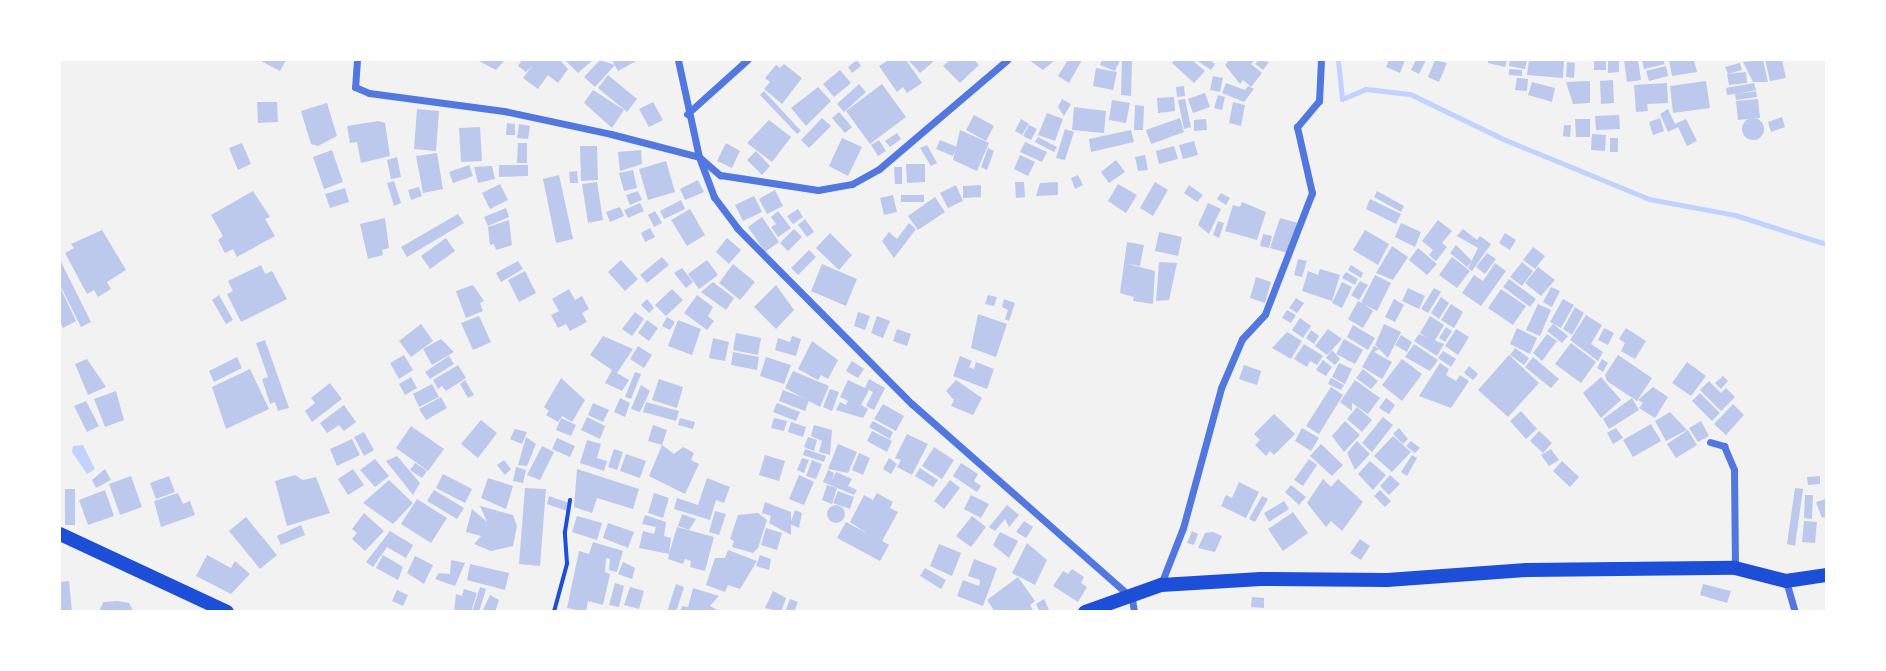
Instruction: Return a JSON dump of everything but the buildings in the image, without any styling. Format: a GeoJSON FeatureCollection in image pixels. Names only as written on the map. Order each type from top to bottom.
{"type":"FeatureCollection","features":[{"type":"Feature","properties":{"kind":"main road"},"geometry":{"type":"LineString","coordinates":[[60,534],[227,611]]}},
{"type":"Feature","properties":{"kind":"main road"},"geometry":{"type":"LineString","coordinates":[[1085,611],[1133,605],[1161,585],[1261,579],[1387,580],[1527,570],[1735,568],[1786,581],[1826,575]]}},
{"type":"Feature","properties":{"kind":"street"},"geometry":{"type":"LineString","coordinates":[[358,60],[355,87],[369,93],[504,111],[699,157],[720,175],[759,184],[818,190],[852,184],[879,169],[1007,60]]}},
{"type":"Feature","properties":{"kind":"street"},"geometry":{"type":"LineString","coordinates":[[678,60],[687,114],[699,157],[715,197],[766,262],[931,422],[1133,605]]}},
{"type":"Feature","properties":{"kind":"street"},"geometry":{"type":"LineString","coordinates":[[687,114],[747,60]]}},
{"type":"Feature","properties":{"kind":"street"},"geometry":{"type":"LineString","coordinates":[[1161,585],[1183,528],[1221,388],[1242,339],[1265,314],[1312,193],[1297,127],[1319,102],[1321,60]]}},
{"type":"Feature","properties":{"kind":"street"},"geometry":{"type":"LineString","coordinates":[[1710,442],[1724,446],[1734,470],[1735,568]]}},
{"type":"Feature","properties":{"kind":"street"},"geometry":{"type":"LineString","coordinates":[[1786,581],[1795,611]]}},
{"type":"Feature","properties":{"kind":"path"},"geometry":{"type":"LineString","coordinates":[[554,611],[567,564],[565,532],[570,500]]}},
{"type":"Feature","properties":{"kind":"water"},"geometry":{"type":"Polygon","coordinates":[[[83,445],[95,469],[87,474],[72,452],[73,446],[83,445]]]}},
{"type":"Feature","properties":{"kind":"waterway"},"geometry":{"type":"LineString","coordinates":[[1338,60],[1342,99],[1366,89],[1410,94],[1503,139],[1649,199],[1735,215],[1826,244]]}}]}
